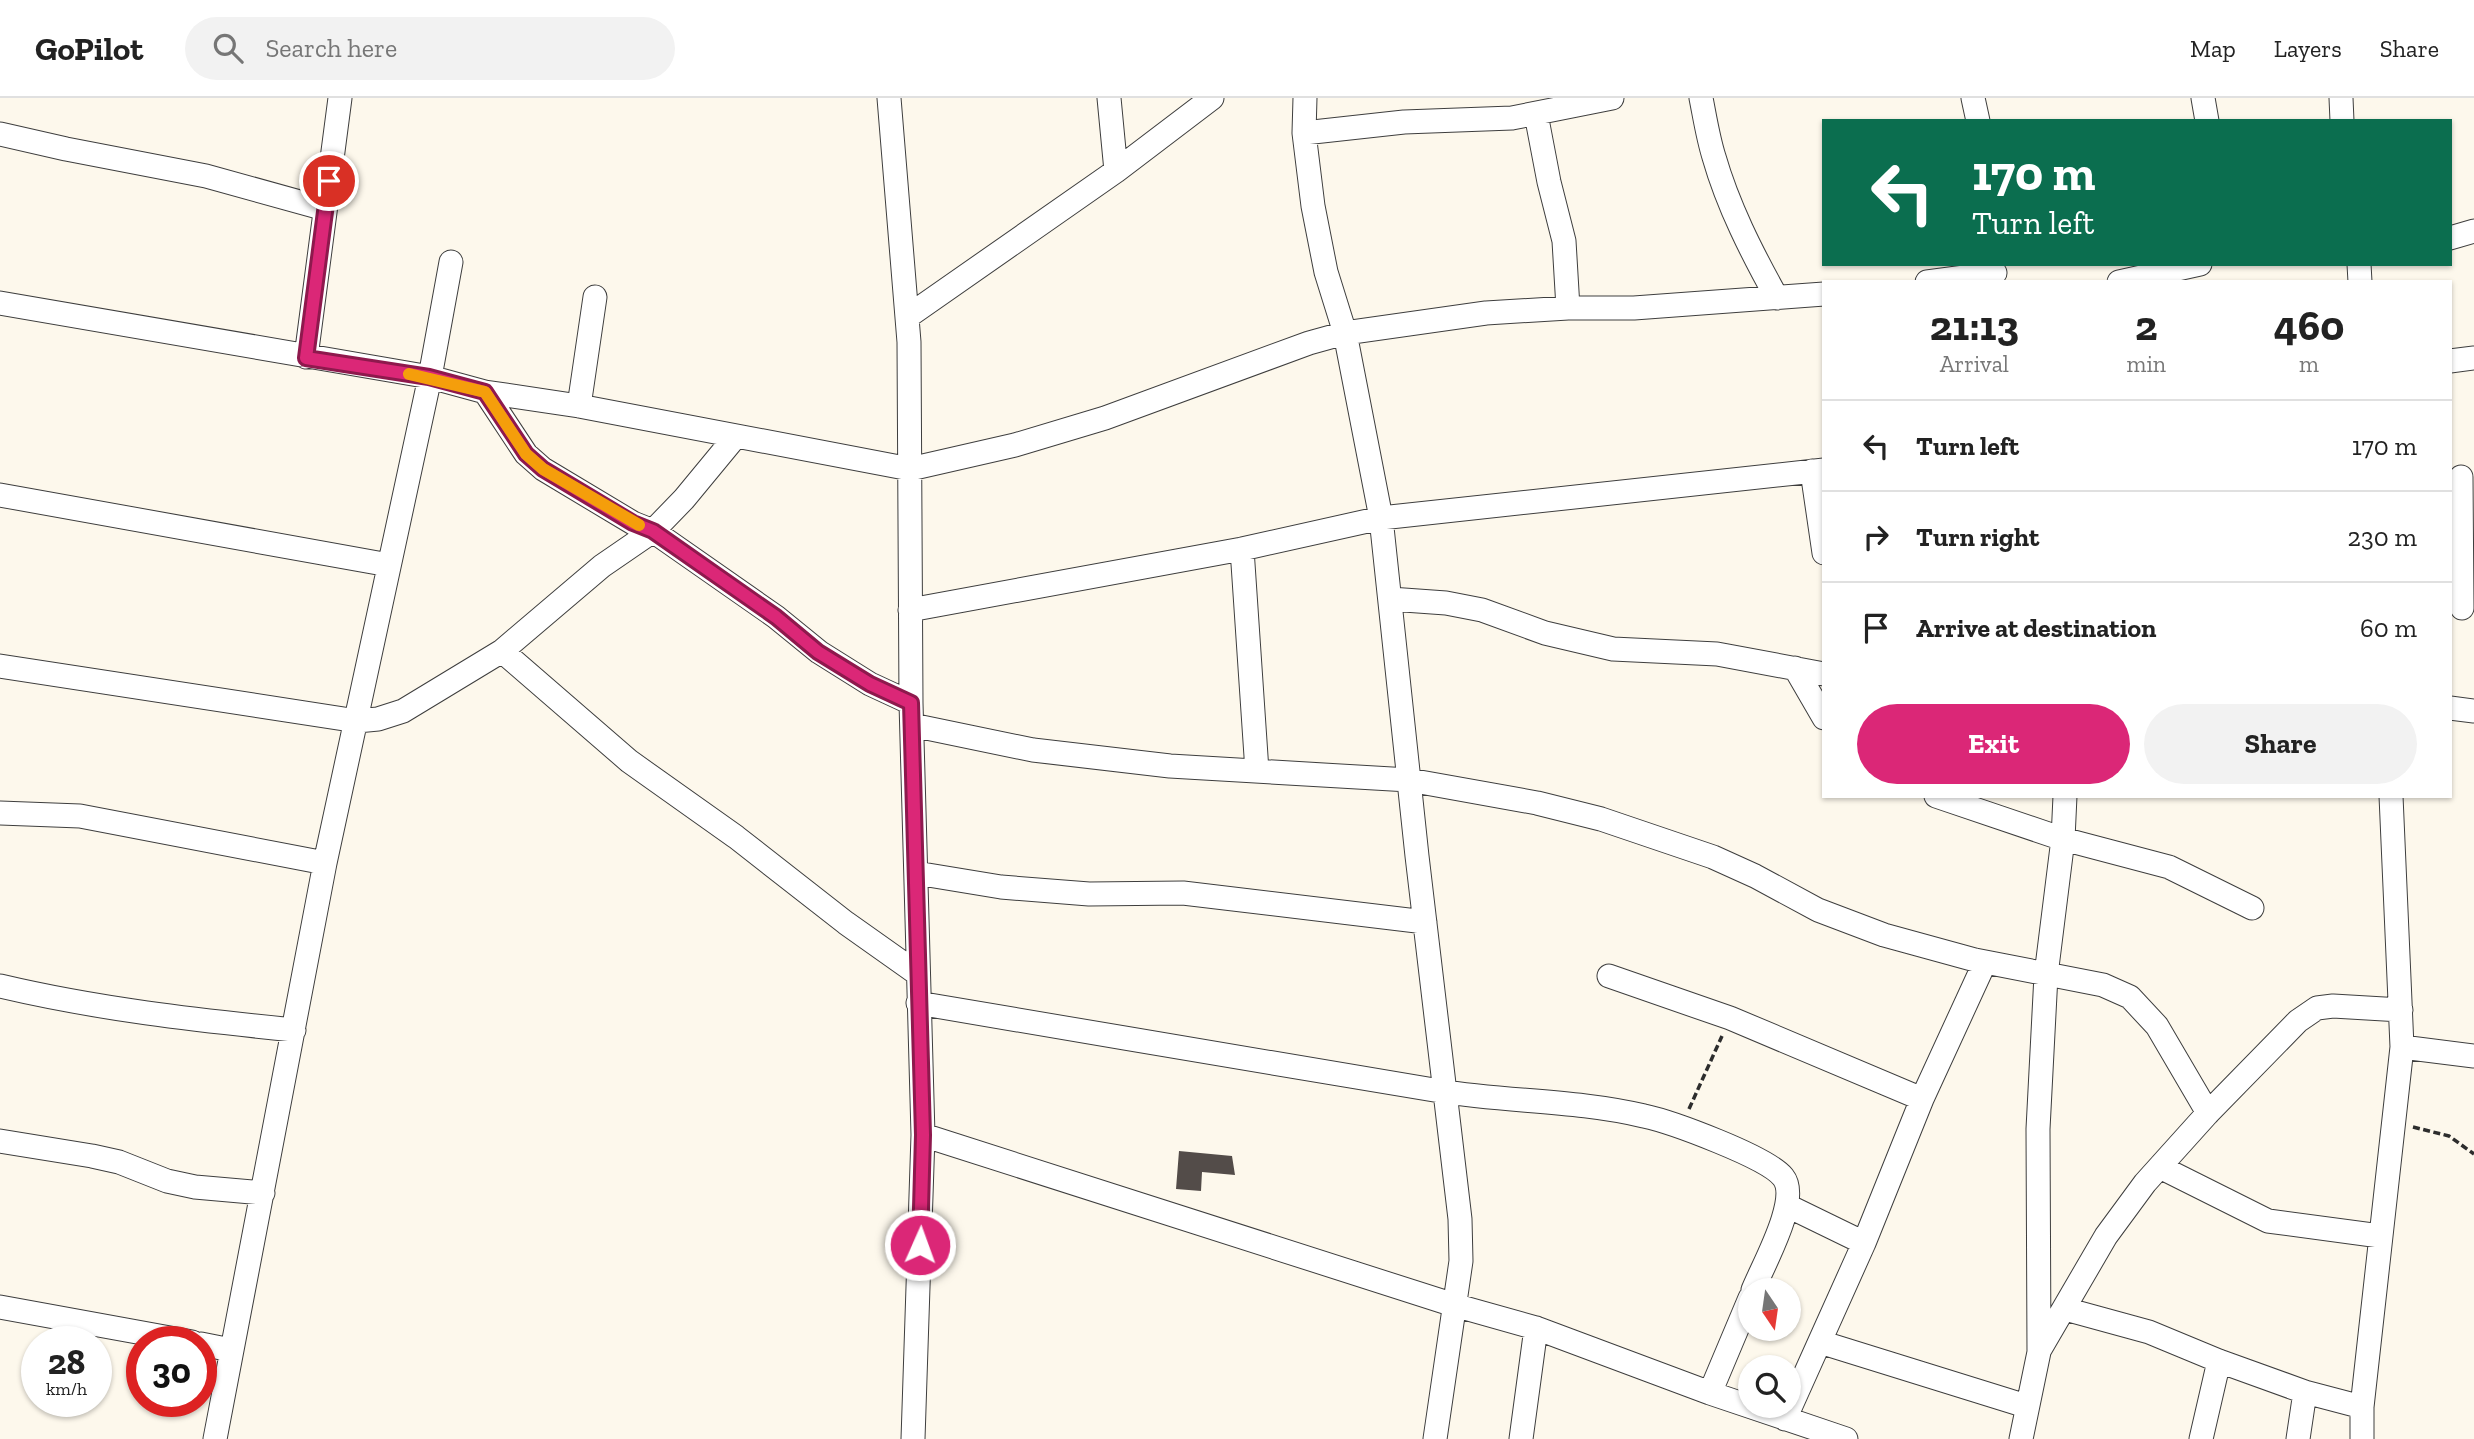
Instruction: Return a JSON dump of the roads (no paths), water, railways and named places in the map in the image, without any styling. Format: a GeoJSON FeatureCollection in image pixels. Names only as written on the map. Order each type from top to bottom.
{"type":"FeatureCollection","features":[{"type":"Feature","properties":{"kind":"street"},"geometry":{"type":"LineString","coordinates":[[306,358],[340,98]]}},
{"type":"Feature","properties":{"kind":"street"},"geometry":{"type":"LineString","coordinates":[[890,98],[907,317],[911,714],[923,1135],[914,1439]]}},
{"type":"Feature","properties":{"kind":"street"},"geometry":{"type":"LineString","coordinates":[[1109,98],[1116,171]]}},
{"type":"Feature","properties":{"kind":"street"},"geometry":{"type":"LineString","coordinates":[[907,317],[1116,171],[1212,98]]}},
{"type":"Feature","properties":{"kind":"street"},"geometry":{"type":"LineString","coordinates":[[1305,98],[1304,132],[1312,206],[1326,272],[1345,333],[1381,518],[1461,1240],[1461,1261],[1435,1439]]}},
{"type":"Feature","properties":{"kind":"street"},"geometry":{"type":"LineString","coordinates":[[1304,132],[1404,122],[1512,118],[1612,98]]}},
{"type":"Feature","properties":{"kind":"street"},"geometry":{"type":"LineString","coordinates":[[1701,98],[1714,158],[1734,212],[1753,255],[1777,298]]}},
{"type":"Feature","properties":{"kind":"street"},"geometry":{"type":"LineString","coordinates":[[1973,98],[1978,119]]}},
{"type":"Feature","properties":{"kind":"street"},"geometry":{"type":"LineString","coordinates":[[2203,98],[2207,119]]}},
{"type":"Feature","properties":{"kind":"street"},"geometry":{"type":"LineString","coordinates":[[2341,98],[2342,119]]}},
{"type":"Feature","properties":{"kind":"street"},"geometry":{"type":"LineString","coordinates":[[1536,114],[1564,241],[1569,308]]}},
{"type":"Feature","properties":{"kind":"street"},"geometry":{"type":"LineString","coordinates":[[0,134],[206,176],[325,209]]}},
{"type":"Feature","properties":{"kind":"street"},"geometry":{"type":"LineString","coordinates":[[2452,237],[2474,231]]}},
{"type":"Feature","properties":{"kind":"street"},"geometry":{"type":"LineString","coordinates":[[215,1439],[325,863],[357,721],[451,262]]}},
{"type":"Feature","properties":{"kind":"street"},"geometry":{"type":"LineString","coordinates":[[2128,280],[2190,266]]}},
{"type":"Feature","properties":{"kind":"street"},"geometry":{"type":"LineString","coordinates":[[1942,280],[1995,273]]}},
{"type":"Feature","properties":{"kind":"street"},"geometry":{"type":"LineString","coordinates":[[0,303],[306,358],[429,377],[485,392],[579,406],[910,469],[1016,445],[1093,422],[1309,343],[1345,333],[1486,313],[1569,308],[1634,308],[1822,293]]}},
{"type":"Feature","properties":{"kind":"street"},"geometry":{"type":"LineString","coordinates":[[579,406],[595,296]]}},
{"type":"Feature","properties":{"kind":"street"},"geometry":{"type":"LineString","coordinates":[[2452,360],[2474,358]]}},
{"type":"Feature","properties":{"kind":"street"},"geometry":{"type":"LineString","coordinates":[[485,392],[526,454],[543,469],[633,523],[653,531],[776,617],[818,652],[870,684],[911,714],[1033,750],[1170,766],[1409,780],[1537,803],[1601,819],[1713,857],[1818,910],[1873,930],[1985,962],[2103,985],[2130,997],[2157,1026],[2208,1113]]}},
{"type":"Feature","properties":{"kind":"street"},"geometry":{"type":"LineString","coordinates":[[0,666],[357,721],[378,719],[403,711],[502,651],[602,566],[653,531],[684,499],[736,436]]}},
{"type":"Feature","properties":{"kind":"street"},"geometry":{"type":"LineString","coordinates":[[910,610],[1242,549],[1381,518],[1818,471],[1822,526]]}},
{"type":"Feature","properties":{"kind":"street"},"geometry":{"type":"LineString","coordinates":[[2461,477],[2462,606]]}},
{"type":"Feature","properties":{"kind":"street"},"geometry":{"type":"LineString","coordinates":[[0,495],[389,565]]}},
{"type":"Feature","properties":{"kind":"street"},"geometry":{"type":"LineString","coordinates":[[1242,549],[1257,771]]}},
{"type":"Feature","properties":{"kind":"street"},"geometry":{"type":"LineString","coordinates":[[1390,599],[1446,603],[1482,610],[1545,634],[1613,649],[1717,654],[1822,674]]}},
{"type":"Feature","properties":{"kind":"street"},"geometry":{"type":"LineString","coordinates":[[502,651],[629,761],[736,837],[845,923],[918,974]]}},
{"type":"Feature","properties":{"kind":"street"},"geometry":{"type":"LineString","coordinates":[[1795,668],[1822,715]]}},
{"type":"Feature","properties":{"kind":"street"},"geometry":{"type":"LineString","coordinates":[[2452,708],[2474,711]]}},
{"type":"Feature","properties":{"kind":"street"},"geometry":{"type":"LineString","coordinates":[[1942,798],[2063,839],[2169,867],[2252,908]]}},
{"type":"Feature","properties":{"kind":"street"},"geometry":{"type":"LineString","coordinates":[[2021,1439],[2039,1352],[2038,1129],[2046,975],[2063,839],[2065,798]]}},
{"type":"Feature","properties":{"kind":"street"},"geometry":{"type":"LineString","coordinates":[[2362,1439],[2362,1407],[2402,1047],[2391,798]]}},
{"type":"Feature","properties":{"kind":"street"},"geometry":{"type":"LineString","coordinates":[[0,813],[80,816],[325,863]]}},
{"type":"Feature","properties":{"kind":"street"},"geometry":{"type":"LineString","coordinates":[[916,873],[1001,887],[1077,893],[1183,893],[1424,922]]}},
{"type":"Feature","properties":{"kind":"street"},"geometry":{"type":"LineString","coordinates":[[1785,1419],[1864,1243],[1922,1099],[1985,962]]}},
{"type":"Feature","properties":{"kind":"street"},"geometry":{"type":"LineString","coordinates":[[1609,976],[1730,1018],[1922,1099]]}},
{"type":"Feature","properties":{"kind":"street"},"geometry":{"type":"LineString","coordinates":[[0,986],[95,1007],[188,1020],[294,1030]]}},
{"type":"Feature","properties":{"kind":"street"},"geometry":{"type":"LineString","coordinates":[[918,1003],[1444,1091],[1603,1108],[1645,1116],[1681,1127],[1770,1164],[1785,1178],[1789,1190],[1788,1206],[1758,1278]]}},
{"type":"Feature","properties":{"kind":"street"},"geometry":{"type":"LineString","coordinates":[[2039,1352],[2106,1236],[2160,1167],[2208,1113],[2308,1013],[2317,1008],[2333,1006],[2401,1010]]}},
{"type":"Feature","properties":{"kind":"street"},"geometry":{"type":"LineString","coordinates":[[2402,1047],[2474,1056]]}},
{"type":"Feature","properties":{"kind":"street"},"geometry":{"type":"LineString","coordinates":[[923,1135],[1454,1305],[1536,1328],[1710,1393],[1846,1439]]}},
{"type":"Feature","properties":{"kind":"street"},"geometry":{"type":"LineString","coordinates":[[0,1141],[119,1162],[167,1181],[195,1187],[263,1193]]}},
{"type":"Feature","properties":{"kind":"street"},"geometry":{"type":"LineString","coordinates":[[2160,1167],[2269,1221],[2380,1236]]}},
{"type":"Feature","properties":{"kind":"street"},"geometry":{"type":"LineString","coordinates":[[1788,1206],[1864,1243]]}},
{"type":"Feature","properties":{"kind":"street"},"geometry":{"type":"LineString","coordinates":[[0,1307],[126,1330]]}},
{"type":"Feature","properties":{"kind":"street"},"geometry":{"type":"LineString","coordinates":[[2065,1309],[2149,1332],[2219,1361],[2305,1391],[2362,1407]]}},
{"type":"Feature","properties":{"kind":"street"},"geometry":{"type":"LineString","coordinates":[[1710,1393],[1738,1326]]}},
{"type":"Feature","properties":{"kind":"street"},"geometry":{"type":"LineString","coordinates":[[1521,1439],[1536,1328]]}},
{"type":"Feature","properties":{"kind":"street"},"geometry":{"type":"LineString","coordinates":[[1820,1342],[2026,1406]]}},
{"type":"Feature","properties":{"kind":"street"},"geometry":{"type":"LineString","coordinates":[[217,1347],[231,1350]]}},
{"type":"Feature","properties":{"kind":"street"},"geometry":{"type":"LineString","coordinates":[[2201,1439],[2219,1361]]}},
{"type":"Feature","properties":{"kind":"street"},"geometry":{"type":"LineString","coordinates":[[2298,1439],[2305,1391]]}}]}
